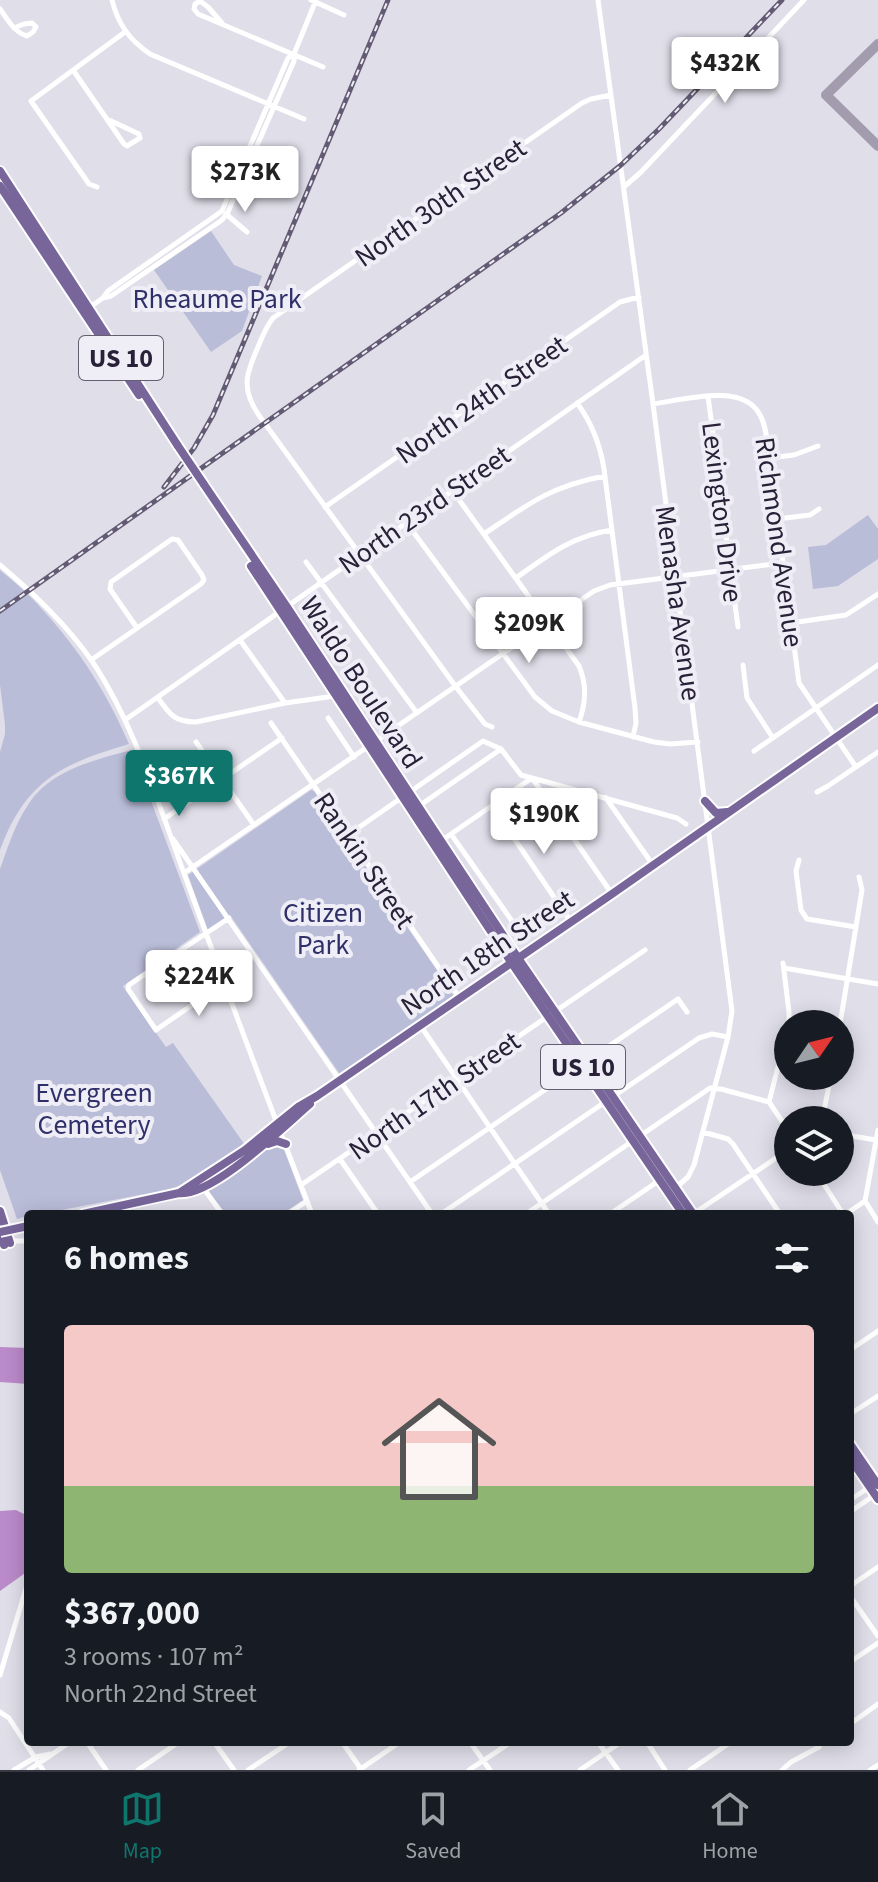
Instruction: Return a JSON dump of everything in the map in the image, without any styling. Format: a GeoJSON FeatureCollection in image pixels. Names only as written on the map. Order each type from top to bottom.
{"type":"FeatureCollection","features":[{"type":"Feature","properties":{"kind":"main road","name":"Waldo Boulevard"},"geometry":{"type":"LineString","coordinates":[[0,171],[2,185],[515,960],[672,1190],[690,1210]]}},
{"type":"Feature","properties":{"kind":"main road","name":"North 18th Street"},"geometry":{"type":"LineString","coordinates":[[201,1185],[236,1166],[260,1147],[298,1107],[612,894],[878,708]]}},
{"type":"Feature","properties":{"kind":"main road"},"geometry":{"type":"LineString","coordinates":[[705,801],[716,813],[728,812]]}},
{"type":"Feature","properties":{"kind":"main road","name":"North 18th Street"},"geometry":{"type":"LineString","coordinates":[[201,1185],[279,1126]]}},
{"type":"Feature","properties":{"kind":"main road","name":"Waldo Boulevard"},"geometry":{"type":"LineString","coordinates":[[636,1138],[660,1180],[672,1190],[681,1210]]}},
{"type":"Feature","properties":{"kind":"main road"},"geometry":{"type":"LineString","coordinates":[[260,1147],[275,1141],[286,1144]]}},
{"type":"Feature","properties":{"kind":"main road"},"geometry":{"type":"LineString","coordinates":[[100,1210],[186,1194],[201,1185]]}},
{"type":"Feature","properties":{"kind":"main road"},"geometry":{"type":"LineString","coordinates":[[0,1211],[5,1245]]}},
{"type":"Feature","properties":{"kind":"main road"},"geometry":{"type":"LineString","coordinates":[[5,1245],[0,1231],[24,1227]]}},
{"type":"Feature","properties":{"kind":"main road"},"geometry":{"type":"LineString","coordinates":[[854,1451],[876,1489]]}},
{"type":"Feature","properties":{"kind":"main road"},"geometry":{"type":"LineString","coordinates":[[854,1463],[876,1489]]}},
{"type":"Feature","properties":{"kind":"street"},"geometry":{"type":"LineString","coordinates":[[112,0],[125,32],[150,54],[304,119]]}},
{"type":"Feature","properties":{"kind":"street","name":"Menasha Avenue"},"geometry":{"type":"LineString","coordinates":[[598,0],[732,1011],[728,1037],[690,1174],[672,1190]]}},
{"type":"Feature","properties":{"kind":"street"},"geometry":{"type":"LineString","coordinates":[[624,187],[804,0]]}},
{"type":"Feature","properties":{"kind":"street"},"geometry":{"type":"LineString","coordinates":[[222,23],[200,1],[195,4],[198,14],[323,67]]}},
{"type":"Feature","properties":{"kind":"street"},"geometry":{"type":"LineString","coordinates":[[86,310],[108,291],[224,213],[314,1],[344,15]]}},
{"type":"Feature","properties":{"kind":"street"},"geometry":{"type":"LineString","coordinates":[[0,9],[14,28]]}},
{"type":"Feature","properties":{"kind":"street"},"geometry":{"type":"LineString","coordinates":[[97,187],[89,184],[31,101],[125,32]]}},
{"type":"Feature","properties":{"kind":"street"},"geometry":{"type":"LineString","coordinates":[[73,70],[127,146],[140,138],[134,131],[109,120]]}},
{"type":"Feature","properties":{"kind":"street","name":"North 30th Street"},"geometry":{"type":"LineString","coordinates":[[325,507],[248,396],[248,372],[273,318],[582,103],[611,95]]}},
{"type":"Feature","properties":{"kind":"street"},"geometry":{"type":"LineString","coordinates":[[247,164],[276,176]]}},
{"type":"Feature","properties":{"kind":"street"},"geometry":{"type":"LineString","coordinates":[[224,213],[247,232]]}},
{"type":"Feature","properties":{"kind":"street","name":"North 24th Street"},"geometry":{"type":"LineString","coordinates":[[325,507],[620,302],[639,297]]}},
{"type":"Feature","properties":{"kind":"street","name":"North 23rd Street"},"geometry":{"type":"LineString","coordinates":[[125,720],[646,355]]}},
{"type":"Feature","properties":{"kind":"street","name":"Richmond Avenue"},"geometry":{"type":"LineString","coordinates":[[653,404],[708,396],[736,396],[754,406],[764,424],[799,683],[856,767]]}},
{"type":"Feature","properties":{"kind":"street","name":"Lexington Drive"},"geometry":{"type":"LineString","coordinates":[[708,396],[738,627]]}},
{"type":"Feature","properties":{"kind":"street"},"geometry":{"type":"LineString","coordinates":[[577,403],[596,436],[605,476],[635,708],[633,737]]}},
{"type":"Feature","properties":{"kind":"street"},"geometry":{"type":"LineString","coordinates":[[769,458],[794,455],[818,446]]}},
{"type":"Feature","properties":{"kind":"street"},"geometry":{"type":"LineString","coordinates":[[484,534],[528,503],[553,490],[605,476]]}},
{"type":"Feature","properties":{"kind":"street"},"geometry":{"type":"LineString","coordinates":[[452,490],[573,657],[583,677],[585,695],[579,722]]}},
{"type":"Feature","properties":{"kind":"street"},"geometry":{"type":"LineString","coordinates":[[325,507],[456,687],[485,724],[492,727]]}},
{"type":"Feature","properties":{"kind":"street"},"geometry":{"type":"LineString","coordinates":[[777,519],[810,515],[819,509]]}},
{"type":"Feature","properties":{"kind":"street"},"geometry":{"type":"LineString","coordinates":[[406,522],[503,655],[544,705],[579,722],[633,737],[670,744],[698,742]]}},
{"type":"Feature","properties":{"kind":"street"},"geometry":{"type":"LineString","coordinates":[[516,578],[571,541],[612,530]]}},
{"type":"Feature","properties":{"kind":"street"},"geometry":{"type":"LineString","coordinates":[[91,660],[137,628],[204,580],[178,540],[172,539],[111,582],[110,589],[137,628]]}},
{"type":"Feature","properties":{"kind":"street"},"geometry":{"type":"LineString","coordinates":[[306,562],[417,713]]}},
{"type":"Feature","properties":{"kind":"street"},"geometry":{"type":"LineString","coordinates":[[184,873],[594,591],[619,584],[782,563]]}},
{"type":"Feature","properties":{"kind":"street"},"geometry":{"type":"LineString","coordinates":[[0,565],[45,604],[91,660],[125,720],[310,1210]]}},
{"type":"Feature","properties":{"kind":"street"},"geometry":{"type":"LineString","coordinates":[[791,623],[846,615],[878,594]]}},
{"type":"Feature","properties":{"kind":"street"},"geometry":{"type":"LineString","coordinates":[[240,640],[285,703]]}},
{"type":"Feature","properties":{"kind":"street"},"geometry":{"type":"LineString","coordinates":[[743,665],[747,698],[773,738]]}},
{"type":"Feature","properties":{"kind":"street"},"geometry":{"type":"LineString","coordinates":[[754,751],[878,665]]}},
{"type":"Feature","properties":{"kind":"street"},"geometry":{"type":"LineString","coordinates":[[158,698],[175,718],[196,722],[328,697],[338,692]]}},
{"type":"Feature","properties":{"kind":"street"},"geometry":{"type":"LineString","coordinates":[[328,718],[354,757]]}},
{"type":"Feature","properties":{"kind":"street","name":"Rankin Street"},"geometry":{"type":"LineString","coordinates":[[271,723],[459,997]]}},
{"type":"Feature","properties":{"kind":"street"},"geometry":{"type":"LineString","coordinates":[[164,819],[282,738]]}},
{"type":"Feature","properties":{"kind":"street"},"geometry":{"type":"LineString","coordinates":[[348,835],[483,741],[501,749],[518,773],[677,818],[686,824]]}},
{"type":"Feature","properties":{"kind":"street"},"geometry":{"type":"LineString","coordinates":[[196,742],[254,825]]}},
{"type":"Feature","properties":{"kind":"street"},"geometry":{"type":"LineString","coordinates":[[415,809],[501,749]]}},
{"type":"Feature","properties":{"kind":"street"},"geometry":{"type":"LineString","coordinates":[[817,792],[878,752]]}},
{"type":"Feature","properties":{"kind":"street"},"geometry":{"type":"LineString","coordinates":[[438,843],[532,778]]}},
{"type":"Feature","properties":{"kind":"street"},"geometry":{"type":"LineString","coordinates":[[532,778],[612,894]]}},
{"type":"Feature","properties":{"kind":"street"},"geometry":{"type":"LineString","coordinates":[[606,798],[653,865]]}},
{"type":"Feature","properties":{"kind":"street"},"geometry":{"type":"LineString","coordinates":[[492,806],[571,922]]}},
{"type":"Feature","properties":{"kind":"street"},"geometry":{"type":"LineString","coordinates":[[451,834],[512,921],[515,931]]}},
{"type":"Feature","properties":{"kind":"street"},"geometry":{"type":"LineString","coordinates":[[170,836],[429,1210]]}},
{"type":"Feature","properties":{"kind":"street"},"geometry":{"type":"LineString","coordinates":[[799,860],[796,871],[803,915],[807,919],[856,927]]}},
{"type":"Feature","properties":{"kind":"street"},"geometry":{"type":"LineString","coordinates":[[842,1010],[862,890],[859,877]]}},
{"type":"Feature","properties":{"kind":"street"},"geometry":{"type":"LineString","coordinates":[[225,982],[156,1030],[128,989],[129,985],[229,918]]}},
{"type":"Feature","properties":{"kind":"street","name":"North 17th Street"},"geometry":{"type":"LineString","coordinates":[[301,1185],[645,950]]}},
{"type":"Feature","properties":{"kind":"street"},"geometry":{"type":"LineString","coordinates":[[789,1010],[784,966],[878,984]]}},
{"type":"Feature","properties":{"kind":"street"},"geometry":{"type":"LineString","coordinates":[[410,1182],[678,999],[687,1012]]}},
{"type":"Feature","properties":{"kind":"street"},"geometry":{"type":"LineString","coordinates":[[420,1025],[546,1210]]}},
{"type":"Feature","properties":{"kind":"street"},"geometry":{"type":"LineString","coordinates":[[447,1210],[699,1038],[712,1034],[728,1037]]}},
{"type":"Feature","properties":{"kind":"street"},"geometry":{"type":"LineString","coordinates":[[769,1102],[774,1082]]}},
{"type":"Feature","properties":{"kind":"street"},"geometry":{"type":"LineString","coordinates":[[531,1210],[701,1093],[714,1088],[769,1102],[774,1109]]}},
{"type":"Feature","properties":{"kind":"street"},"geometry":{"type":"LineString","coordinates":[[878,1130],[865,1201],[878,1222]]}},
{"type":"Feature","properties":{"kind":"street"},"geometry":{"type":"LineString","coordinates":[[703,1132],[731,1142],[777,1210]]}},
{"type":"Feature","properties":{"kind":"street"},"geometry":{"type":"LineString","coordinates":[[854,1136],[876,1140]]}},
{"type":"Feature","properties":{"kind":"street"},"geometry":{"type":"LineString","coordinates":[[340,1159],[375,1210]]}},
{"type":"Feature","properties":{"kind":"street"},"geometry":{"type":"LineString","coordinates":[[699,1210],[774,1159]]}},
{"type":"Feature","properties":{"kind":"street"},"geometry":{"type":"LineString","coordinates":[[616,1210],[660,1180]]}},
{"type":"Feature","properties":{"kind":"street"},"geometry":{"type":"LineString","coordinates":[[201,1185],[219,1210]]}},
{"type":"Feature","properties":{"kind":"street"},"geometry":{"type":"LineString","coordinates":[[825,1186],[841,1210]]}},
{"type":"Feature","properties":{"kind":"street"},"geometry":{"type":"LineString","coordinates":[[294,1210],[307,1201]]}},
{"type":"Feature","properties":{"kind":"street"},"geometry":{"type":"LineString","coordinates":[[850,1210],[865,1201]]}},
{"type":"Feature","properties":{"kind":"street"},"geometry":{"type":"LineString","coordinates":[[854,1347],[878,1331]]}},
{"type":"Feature","properties":{"kind":"street"},"geometry":{"type":"LineString","coordinates":[[854,1411],[878,1396]]}},
{"type":"Feature","properties":{"kind":"street"},"geometry":{"type":"LineString","coordinates":[[854,1498],[876,1489]]}},
{"type":"Feature","properties":{"kind":"street"},"geometry":{"type":"LineString","coordinates":[[854,1508],[876,1489]]}},
{"type":"Feature","properties":{"kind":"street"},"geometry":{"type":"LineString","coordinates":[[854,1583],[878,1567]]}},
{"type":"Feature","properties":{"kind":"street"},"geometry":{"type":"LineString","coordinates":[[0,1675],[24,1595]]}},
{"type":"Feature","properties":{"kind":"street"},"geometry":{"type":"LineString","coordinates":[[854,1602],[878,1636]]}},
{"type":"Feature","properties":{"kind":"street"},"geometry":{"type":"LineString","coordinates":[[854,1659],[878,1643]]}},
{"type":"Feature","properties":{"kind":"street"},"geometry":{"type":"LineString","coordinates":[[854,1721],[878,1704]]}},
{"type":"Feature","properties":{"kind":"street"},"geometry":{"type":"LineString","coordinates":[[0,1712],[9,1718],[24,1740]]}},
{"type":"Feature","properties":{"kind":"street"},"geometry":{"type":"LineString","coordinates":[[28,1746],[43,1770]]}},
{"type":"Feature","properties":{"kind":"street"},"geometry":{"type":"LineString","coordinates":[[14,1770],[64,1746]]}},
{"type":"Feature","properties":{"kind":"street"},"geometry":{"type":"LineString","coordinates":[[90,1746],[106,1770]]}},
{"type":"Feature","properties":{"kind":"street"},"geometry":{"type":"LineString","coordinates":[[138,1770],[173,1746]]}},
{"type":"Feature","properties":{"kind":"street"},"geometry":{"type":"LineString","coordinates":[[217,1746],[234,1770]]}},
{"type":"Feature","properties":{"kind":"street"},"geometry":{"type":"LineString","coordinates":[[248,1770],[284,1746]]}},
{"type":"Feature","properties":{"kind":"street"},"geometry":{"type":"LineString","coordinates":[[345,1746],[360,1770],[394,1746]]}},
{"type":"Feature","properties":{"kind":"street"},"geometry":{"type":"LineString","coordinates":[[473,1746],[490,1770]]}},
{"type":"Feature","properties":{"kind":"street"},"geometry":{"type":"LineString","coordinates":[[469,1770],[505,1746]]}},
{"type":"Feature","properties":{"kind":"street"},"geometry":{"type":"LineString","coordinates":[[601,1746],[618,1770]]}},
{"type":"Feature","properties":{"kind":"street"},"geometry":{"type":"LineString","coordinates":[[580,1770],[616,1746]]}},
{"type":"Feature","properties":{"kind":"street"},"geometry":{"type":"LineString","coordinates":[[650,1746],[665,1770]]}},
{"type":"Feature","properties":{"kind":"street"},"geometry":{"type":"LineString","coordinates":[[690,1770],[725,1746]]}},
{"type":"Feature","properties":{"kind":"street"},"geometry":{"type":"LineString","coordinates":[[782,1770],[819,1746]]}},
{"type":"Feature","properties":{"kind":"street"},"geometry":{"type":"LineString","coordinates":[[29,1770],[37,1760]]}},
{"type":"Feature","properties":{"kind":"street"},"geometry":{"type":"LineString","coordinates":[[870,1770],[878,1765]]}},
{"type":"Feature","properties":{"kind":"green space","name":"Rheaume Park"},"geometry":{"type":"Polygon","coordinates":[[[211,231],[234,265],[262,276],[242,331],[211,352],[154,270],[211,231]]]}},
{"type":"Feature","properties":{"kind":"green space"},"geometry":{"type":"Polygon","coordinates":[[[868,515],[878,529],[878,559],[838,586],[813,589],[808,547],[826,545],[868,515]]]}},
{"type":"Feature","properties":{"kind":"green space"},"geometry":{"type":"Polygon","coordinates":[[[0,570],[36,603],[80,656],[102,689],[129,744],[84,759],[49,778],[22,807],[0,850],[0,752],[5,725],[0,685],[0,570]]]}},
{"type":"Feature","properties":{"kind":"green space","name":"Evergreen Cemetery"},"geometry":{"type":"Polygon","coordinates":[[[132,750],[200,932],[123,986],[166,1047],[173,1043],[245,1145],[182,1185],[62,1210],[24,1210],[24,1217],[17,1219],[0,1170],[0,869],[23,812],[37,793],[74,768],[132,750]]]}},
{"type":"Feature","properties":{"kind":"green space","name":"Citizen Park"},"geometry":{"type":"Polygon","coordinates":[[[311,790],[453,995],[342,1074],[232,918],[209,933],[188,875],[311,790]]]}},
{"type":"Feature","properties":{"kind":"green space"},"geometry":{"type":"Polygon","coordinates":[[[273,1143],[283,1147],[303,1200],[288,1210],[223,1210],[209,1192],[210,1186],[273,1143]]]}},
{"type":"Feature","properties":{"kind":"shaded area"},"geometry":{"type":"Polygon","coordinates":[[[0,1347],[24,1348],[24,1384],[0,1382],[0,1347]]]}},
{"type":"Feature","properties":{"kind":"shaded area"},"geometry":{"type":"Polygon","coordinates":[[[16,1510],[24,1514],[24,1574],[0,1591],[0,1511],[16,1510]]]}},
{"type":"Feature","properties":{"kind":"taxiway"},"geometry":{"type":"LineString","coordinates":[[878,44],[826,95],[878,146]]}},
{"type":"Feature","properties":{"kind":"railway"},"geometry":{"type":"LineString","coordinates":[[164,487],[194,448],[213,415],[388,0]]}},
{"type":"Feature","properties":{"kind":"railway"},"geometry":{"type":"LineString","coordinates":[[0,611],[561,213],[621,165],[659,129],[782,0]]}}]}
